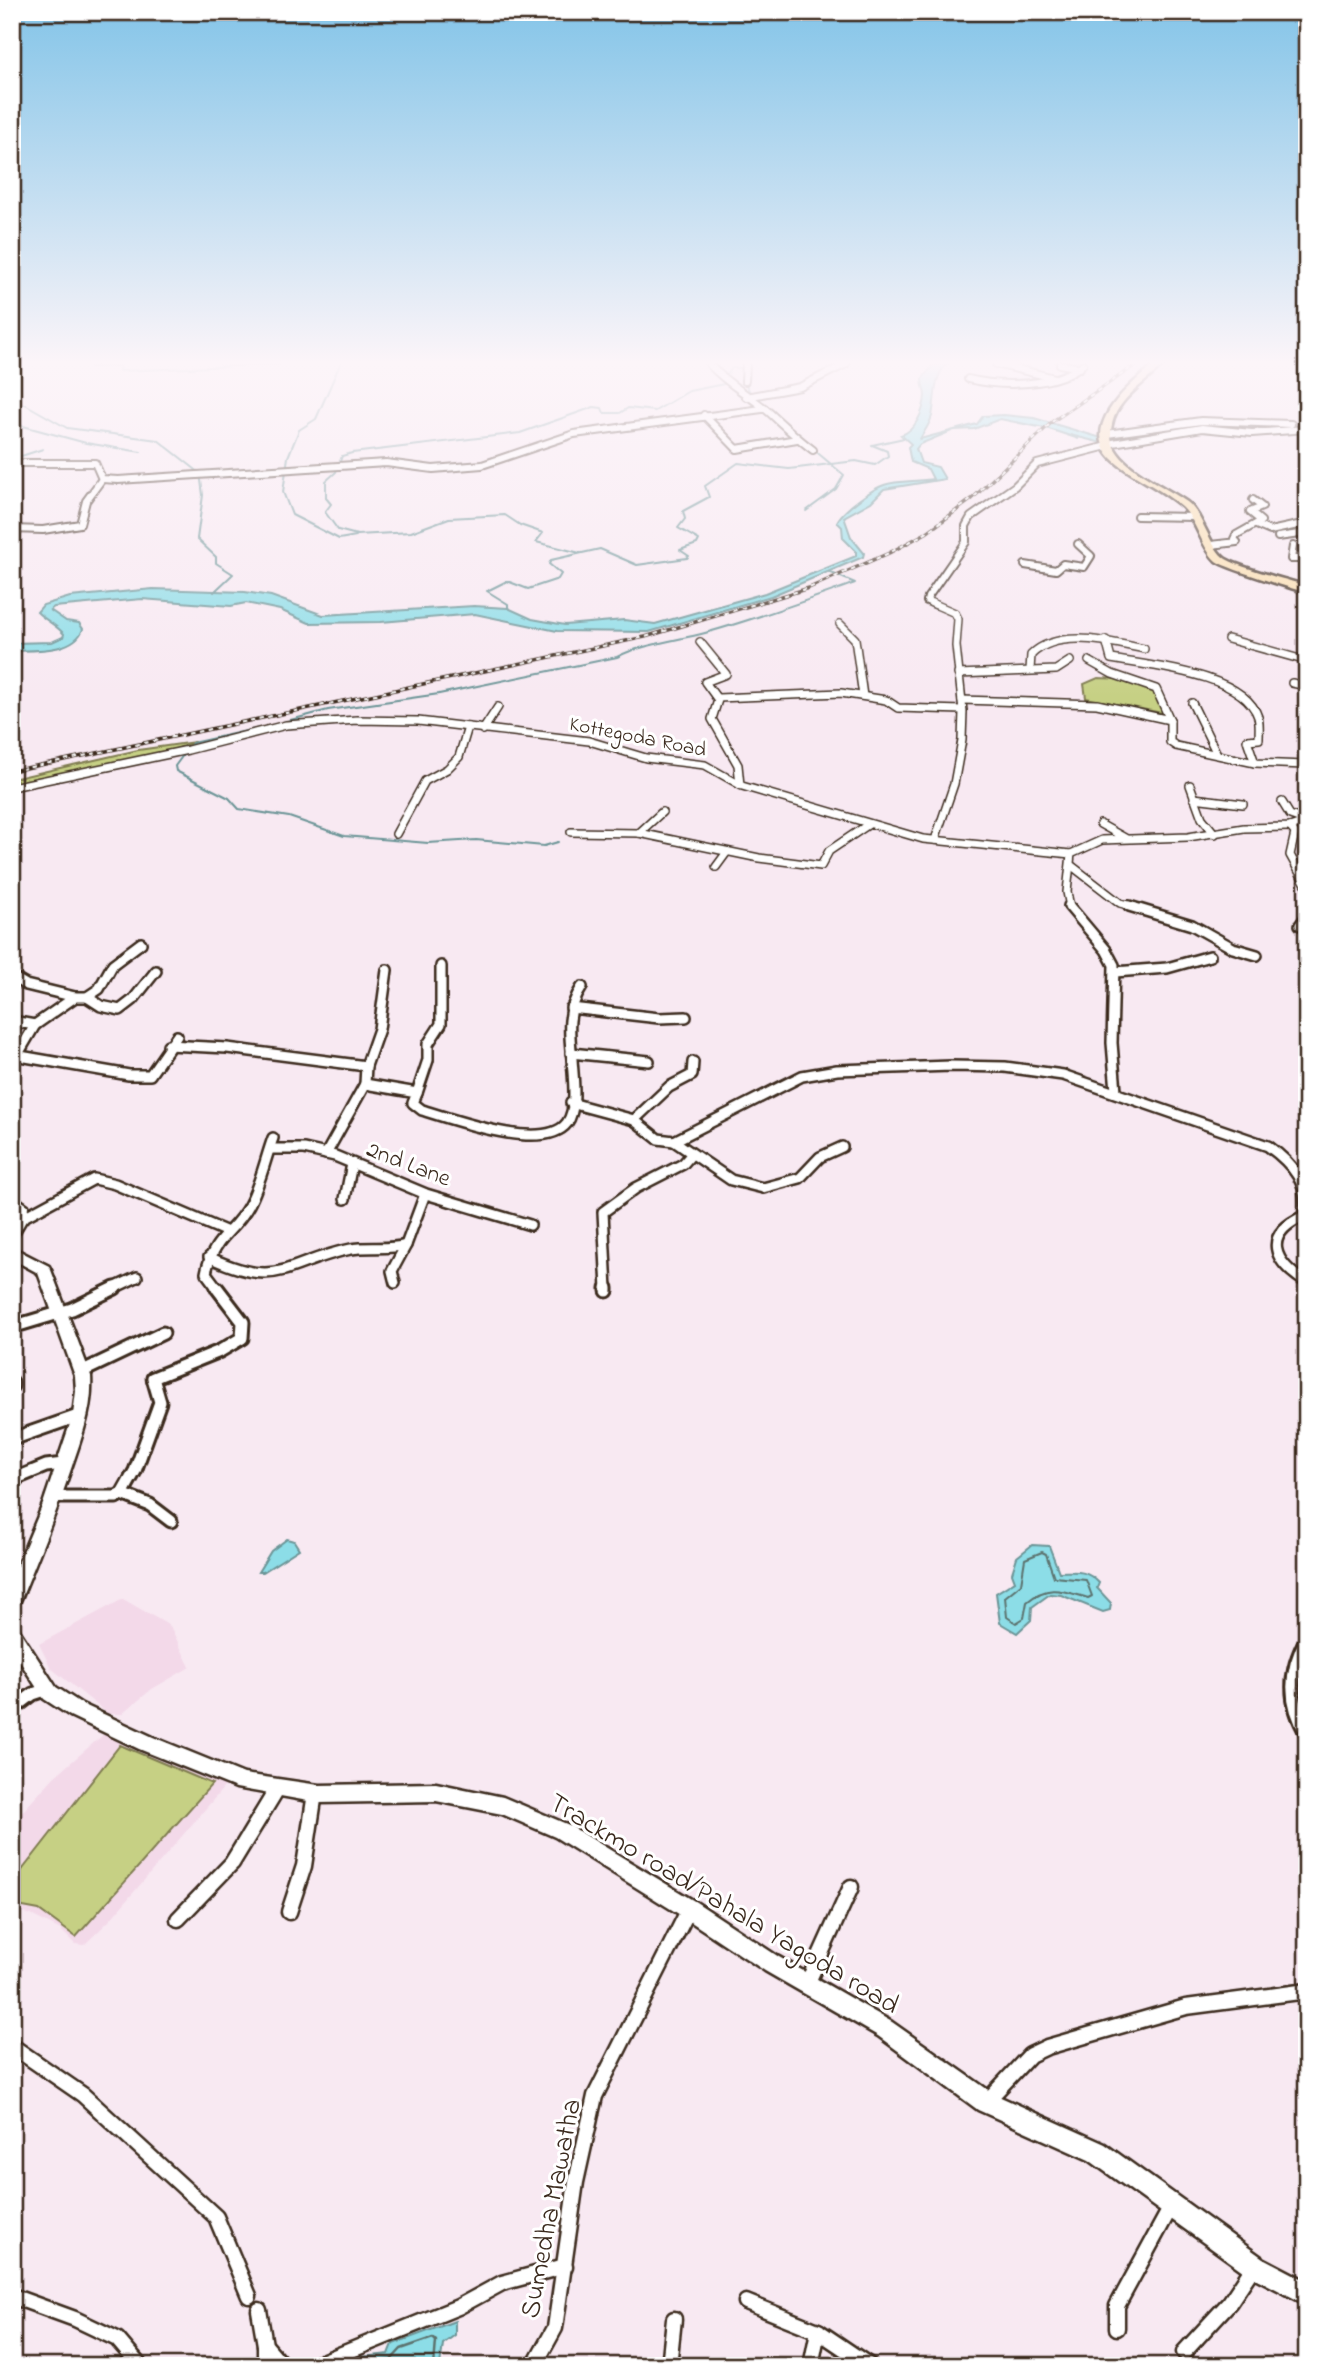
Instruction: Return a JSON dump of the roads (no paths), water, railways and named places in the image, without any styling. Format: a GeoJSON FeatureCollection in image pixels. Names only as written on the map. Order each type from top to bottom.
{"type":"FeatureCollection","features":[{"type":"Feature","properties":{"kind":"main road"},"geometry":{"type":"LineString","coordinates":[[1140,475],[1180,500],[1196,517],[1216,555],[1224,562],[1307,590]]}},
{"type":"Feature","properties":{"kind":"street"},"geometry":{"type":"LineString","coordinates":[[101,475],[102,479]]}},
{"type":"Feature","properties":{"kind":"street"},"geometry":{"type":"LineString","coordinates":[[102,479],[142,480],[191,475]]}},
{"type":"Feature","properties":{"kind":"street"},"geometry":{"type":"LineString","coordinates":[[935,840],[954,783],[963,728],[954,647],[958,618],[955,613],[927,599],[966,542],[966,526],[971,517],[1026,475]]}},
{"type":"Feature","properties":{"kind":"street"},"geometry":{"type":"LineString","coordinates":[[12,528],[44,530],[80,524],[86,501],[102,479]]}},
{"type":"Feature","properties":{"kind":"street"},"geometry":{"type":"LineString","coordinates":[[1211,545],[1237,542],[1234,538],[1236,535],[1261,521],[1250,510],[1262,507],[1253,500]]}},
{"type":"Feature","properties":{"kind":"street"},"geometry":{"type":"LineString","coordinates":[[1137,516],[1196,517]]}},
{"type":"Feature","properties":{"kind":"street"},"geometry":{"type":"LineString","coordinates":[[1256,525],[1270,531],[1307,523]]}},
{"type":"Feature","properties":{"kind":"street"},"geometry":{"type":"LineString","coordinates":[[1278,537],[1307,533]]}},
{"type":"Feature","properties":{"kind":"street"},"geometry":{"type":"LineString","coordinates":[[1026,565],[1056,570],[1063,564],[1084,567],[1091,556],[1077,544]]}},
{"type":"Feature","properties":{"kind":"street"},"geometry":{"type":"LineString","coordinates":[[1293,545],[1291,559],[1307,559]]}},
{"type":"Feature","properties":{"kind":"street"},"geometry":{"type":"LineString","coordinates":[[840,624],[855,639],[863,696]]}},
{"type":"Feature","properties":{"kind":"street"},"geometry":{"type":"LineString","coordinates":[[1228,639],[1247,648],[1276,651],[1307,662]]}},
{"type":"Feature","properties":{"kind":"street"},"geometry":{"type":"LineString","coordinates":[[1030,670],[1028,664],[1032,656],[1042,646],[1056,641],[1106,640],[1144,649]]}},
{"type":"Feature","properties":{"kind":"street"},"geometry":{"type":"LineString","coordinates":[[1106,640],[1111,659],[1195,673],[1239,691],[1252,706],[1261,723],[1259,738],[1247,740],[1246,745],[1255,763]]}},
{"type":"Feature","properties":{"kind":"street"},"geometry":{"type":"LineString","coordinates":[[700,642],[726,674],[705,682],[718,698],[720,708],[712,719],[738,765],[740,785]]}},
{"type":"Feature","properties":{"kind":"street"},"geometry":{"type":"LineString","coordinates":[[958,674],[1056,670],[1070,661]]}},
{"type":"Feature","properties":{"kind":"street"},"geometry":{"type":"LineString","coordinates":[[1089,661],[1100,671],[1156,689],[1170,720],[1171,745],[1255,763],[1306,765]]}},
{"type":"Feature","properties":{"kind":"street"},"geometry":{"type":"LineString","coordinates":[[1292,682],[1307,686]]}},
{"type":"Feature","properties":{"kind":"street"},"geometry":{"type":"LineString","coordinates":[[718,698],[828,693],[888,698],[898,708],[962,710]]}},
{"type":"Feature","properties":{"kind":"street"},"geometry":{"type":"LineString","coordinates":[[962,700],[1097,704],[1170,720]]}},
{"type":"Feature","properties":{"kind":"street"},"geometry":{"type":"LineString","coordinates":[[1192,703],[1217,754]]}},
{"type":"Feature","properties":{"kind":"street"},"geometry":{"type":"LineString","coordinates":[[483,730],[498,707]]}},
{"type":"Feature","properties":{"kind":"street","name":"Kottegoda Road"},"geometry":{"type":"LineString","coordinates":[[12,787],[186,750],[278,726],[400,720],[589,741],[646,758],[705,765],[740,785],[869,824],[935,840],[1071,854]]}},
{"type":"Feature","properties":{"kind":"street"},"geometry":{"type":"LineString","coordinates":[[396,834],[425,781],[447,769],[459,757],[468,727]]}},
{"type":"Feature","properties":{"kind":"street"},"geometry":{"type":"LineString","coordinates":[[1190,785],[1202,818],[1215,834]]}},
{"type":"Feature","properties":{"kind":"street"},"geometry":{"type":"LineString","coordinates":[[1194,798],[1243,804]]}},
{"type":"Feature","properties":{"kind":"street"},"geometry":{"type":"LineString","coordinates":[[1282,802],[1290,815],[1307,821]]}},
{"type":"Feature","properties":{"kind":"street"},"geometry":{"type":"LineString","coordinates":[[639,832],[662,812]]}},
{"type":"Feature","properties":{"kind":"street"},"geometry":{"type":"LineString","coordinates":[[1116,1091],[1112,1043],[1115,972],[1113,959],[1079,922],[1068,903],[1071,854],[1102,840],[1215,834],[1244,828],[1290,827],[1307,821]]}},
{"type":"Feature","properties":{"kind":"street"},"geometry":{"type":"LineString","coordinates":[[570,832],[639,832],[727,852],[821,866],[829,851],[869,824]]}},
{"type":"Feature","properties":{"kind":"street"},"geometry":{"type":"LineString","coordinates":[[1100,824],[1128,839]]}},
{"type":"Feature","properties":{"kind":"street"},"geometry":{"type":"LineString","coordinates":[[1290,827],[1296,833],[1292,860],[1307,886]]}},
{"type":"Feature","properties":{"kind":"street"},"geometry":{"type":"LineString","coordinates":[[716,867],[727,852]]}},
{"type":"Feature","properties":{"kind":"street"},"geometry":{"type":"LineString","coordinates":[[1292,860],[1307,867]]}},
{"type":"Feature","properties":{"kind":"street"},"geometry":{"type":"LineString","coordinates":[[1072,866],[1120,903],[1192,925],[1233,948],[1257,955]]}},
{"type":"Feature","properties":{"kind":"street"},"geometry":{"type":"LineString","coordinates":[[1300,925],[1307,916]]}},
{"type":"Feature","properties":{"kind":"street"},"geometry":{"type":"LineString","coordinates":[[87,998],[99,989],[113,964],[141,943]]}},
{"type":"Feature","properties":{"kind":"street"},"geometry":{"type":"LineString","coordinates":[[1115,972],[1167,968],[1210,956]]}},
{"type":"Feature","properties":{"kind":"street"},"geometry":{"type":"LineString","coordinates":[[441,966],[441,1024],[428,1044],[428,1060],[414,1103],[422,1110],[529,1137],[557,1133],[567,1123],[571,1103],[572,1053],[567,1030],[570,1003],[582,987]]}},
{"type":"Feature","properties":{"kind":"street"},"geometry":{"type":"LineString","coordinates":[[326,1154],[365,1084],[366,1066],[379,1029],[387,970]]}},
{"type":"Feature","properties":{"kind":"street"},"geometry":{"type":"LineString","coordinates":[[12,977],[36,988],[87,998],[101,1006],[120,1010],[133,1000],[156,971]]}},
{"type":"Feature","properties":{"kind":"street"},"geometry":{"type":"LineString","coordinates":[[14,1056],[30,1039],[35,1025],[75,997]]}},
{"type":"Feature","properties":{"kind":"street"},"geometry":{"type":"LineString","coordinates":[[571,1008],[659,1018],[686,1017]]}},
{"type":"Feature","properties":{"kind":"street"},"geometry":{"type":"LineString","coordinates":[[12,1021],[35,1025]]}},
{"type":"Feature","properties":{"kind":"street"},"geometry":{"type":"LineString","coordinates":[[14,1056],[129,1075],[150,1075],[177,1036]]}},
{"type":"Feature","properties":{"kind":"street"},"geometry":{"type":"LineString","coordinates":[[169,1045],[227,1048],[366,1066]]}},
{"type":"Feature","properties":{"kind":"street"},"geometry":{"type":"LineString","coordinates":[[572,1053],[649,1061]]}},
{"type":"Feature","properties":{"kind":"street"},"geometry":{"type":"LineString","coordinates":[[634,1120],[669,1087],[692,1076],[693,1062]]}},
{"type":"Feature","properties":{"kind":"street"},"geometry":{"type":"LineString","coordinates":[[571,1103],[634,1120],[658,1139],[674,1141],[802,1076],[837,1070],[1005,1067],[1063,1075],[1116,1091],[1268,1146],[1291,1161],[1303,1183],[1307,1208],[1304,1216],[1284,1226],[1278,1233],[1277,1249],[1280,1262],[1294,1277],[1307,1283]]}},
{"type":"Feature","properties":{"kind":"street"},"geometry":{"type":"LineString","coordinates":[[365,1084],[417,1093]]}},
{"type":"Feature","properties":{"kind":"street"},"geometry":{"type":"LineString","coordinates":[[674,1141],[719,1177],[753,1188],[770,1187],[801,1178],[818,1158],[842,1146]]}},
{"type":"Feature","properties":{"kind":"street","name":"2nd Lane"},"geometry":{"type":"LineString","coordinates":[[225,1231],[233,1227],[249,1205],[272,1144],[326,1154],[425,1194],[498,1213],[530,1225]]}},
{"type":"Feature","properties":{"kind":"street"},"geometry":{"type":"LineString","coordinates":[[607,1291],[603,1212],[636,1188],[683,1164],[690,1156]]}},
{"type":"Feature","properties":{"kind":"street"},"geometry":{"type":"LineString","coordinates":[[345,1199],[352,1164]]}},
{"type":"Feature","properties":{"kind":"street"},"geometry":{"type":"LineString","coordinates":[[16,1225],[94,1179],[115,1184],[225,1231],[209,1257],[206,1273],[243,1322],[242,1338],[220,1351],[153,1378],[160,1402],[135,1471],[122,1494],[117,1497],[52,1497]]}},
{"type":"Feature","properties":{"kind":"street"},"geometry":{"type":"LineString","coordinates":[[395,1283],[392,1270],[406,1245],[425,1194]]}},
{"type":"Feature","properties":{"kind":"street"},"geometry":{"type":"LineString","coordinates":[[12,1199],[21,1205],[16,1225]]}},
{"type":"Feature","properties":{"kind":"street"},"geometry":{"type":"LineString","coordinates":[[209,1257],[229,1268],[263,1277],[299,1269],[338,1252],[366,1246],[387,1251],[406,1245]]}},
{"type":"Feature","properties":{"kind":"street"},"geometry":{"type":"LineString","coordinates":[[12,1252],[44,1270],[85,1383],[81,1415],[12,1599]]}},
{"type":"Feature","properties":{"kind":"street"},"geometry":{"type":"LineString","coordinates":[[12,1327],[59,1314],[137,1277]]}},
{"type":"Feature","properties":{"kind":"street"},"geometry":{"type":"LineString","coordinates":[[81,1372],[163,1332]]}},
{"type":"Feature","properties":{"kind":"street"},"geometry":{"type":"LineString","coordinates":[[12,1439],[81,1415]]}},
{"type":"Feature","properties":{"kind":"street"},"geometry":{"type":"LineString","coordinates":[[12,1480],[46,1466],[64,1464]]}},
{"type":"Feature","properties":{"kind":"street"},"geometry":{"type":"LineString","coordinates":[[122,1494],[150,1505],[171,1521]]}},
{"type":"Feature","properties":{"kind":"street","name":"Trackmo road/Pahala Yagoda road"},"geometry":{"type":"LineString","coordinates":[[12,1633],[48,1689],[76,1710],[146,1743],[243,1782],[315,1793],[436,1792],[503,1806],[562,1831],[772,1964],[885,2029],[986,2102],[1097,2152],[1255,2266],[1307,2294]]}},
{"type":"Feature","properties":{"kind":"street"},"geometry":{"type":"LineString","coordinates":[[1307,1638],[1299,1650],[1289,1696],[1298,1722],[1307,1734]]}},
{"type":"Feature","properties":{"kind":"street"},"geometry":{"type":"LineString","coordinates":[[12,1710],[33,1694],[48,1689]]}},
{"type":"Feature","properties":{"kind":"street"},"geometry":{"type":"LineString","coordinates":[[178,1919],[232,1863],[277,1789]]}},
{"type":"Feature","properties":{"kind":"street"},"geometry":{"type":"LineString","coordinates":[[289,1912],[304,1866],[315,1793]]}},
{"type":"Feature","properties":{"kind":"street"},"geometry":{"type":"LineString","coordinates":[[807,1984],[851,1887]]}},
{"type":"Feature","properties":{"kind":"street","name":"Sumedha Mawatha"},"geometry":{"type":"LineString","coordinates":[[534,2366],[555,2328],[581,2154],[595,2096],[689,1909]]}},
{"type":"Feature","properties":{"kind":"street"},"geometry":{"type":"LineString","coordinates":[[986,2102],[1030,2055],[1047,2047],[1186,2007],[1307,1991]]}},
{"type":"Feature","properties":{"kind":"street"},"geometry":{"type":"LineString","coordinates":[[12,2046],[83,2095],[164,2166],[216,2217],[249,2296]]}},
{"type":"Feature","properties":{"kind":"street"},"geometry":{"type":"LineString","coordinates":[[1117,2328],[1117,2306],[1172,2204]]}},
{"type":"Feature","properties":{"kind":"street"},"geometry":{"type":"LineString","coordinates":[[312,2366],[458,2307],[502,2283],[565,2266]]}},
{"type":"Feature","properties":{"kind":"street"},"geometry":{"type":"LineString","coordinates":[[1184,2352],[1230,2302],[1255,2266]]}},
{"type":"Feature","properties":{"kind":"street"},"geometry":{"type":"LineString","coordinates":[[12,2296],[75,2319],[117,2339],[140,2366]]}},
{"type":"Feature","properties":{"kind":"street"},"geometry":{"type":"LineString","coordinates":[[746,2302],[818,2331],[870,2366]]}},
{"type":"Feature","properties":{"kind":"street"},"geometry":{"type":"LineString","coordinates":[[259,2310],[265,2345],[265,2366]]}},
{"type":"Feature","properties":{"kind":"street"},"geometry":{"type":"LineString","coordinates":[[669,2366],[674,2319]]}},
{"type":"Feature","properties":{"kind":"street"},"geometry":{"type":"LineString","coordinates":[[811,2366],[818,2331]]}},
{"type":"Feature","properties":{"kind":"street"},"geometry":{"type":"LineString","coordinates":[[265,2345],[283,2366]]}},
{"type":"Feature","properties":{"kind":"water"},"geometry":{"type":"Polygon","coordinates":[[[931,475],[943,475],[945,479],[884,489],[871,502],[844,517],[851,537],[864,553],[863,557],[771,596],[649,632],[557,631],[475,614],[381,622],[309,623],[280,610],[246,603],[231,606],[142,599],[54,607],[50,610],[66,621],[79,623],[83,629],[78,637],[52,649],[12,651],[12,643],[52,642],[63,637],[61,631],[37,612],[43,605],[70,597],[153,589],[245,592],[271,596],[323,615],[474,606],[508,608],[532,619],[565,625],[624,620],[655,624],[765,593],[856,556],[856,551],[843,538],[842,527],[837,522],[851,506],[879,487],[890,483],[933,479],[931,475]]]}},
{"type":"Feature","properties":{"kind":"water"},"geometry":{"type":"Polygon","coordinates":[[[287,1539],[294,1541],[299,1549],[263,1572],[258,1572],[271,1551],[287,1539]]]}},
{"type":"Feature","properties":{"kind":"water"},"geometry":{"type":"Polygon","coordinates":[[[1032,1545],[1049,1546],[1059,1572],[1090,1575],[1099,1583],[1097,1588],[1111,1603],[1110,1610],[1103,1612],[1061,1595],[1050,1594],[1032,1607],[1031,1620],[1017,1633],[1000,1623],[996,1593],[1015,1581],[1012,1573],[1017,1557],[1032,1545]]]}},
{"type":"Feature","properties":{"kind":"water"},"geometry":{"type":"Polygon","coordinates":[[[455,2321],[455,2335],[443,2344],[440,2366],[340,2366],[354,2358],[389,2354],[393,2344],[455,2321]]]}},
{"type":"Feature","properties":{"kind":"waterway"},"geometry":{"type":"LineString","coordinates":[[200,475],[203,495],[197,539],[216,557],[216,563],[233,574],[214,592]]}},
{"type":"Feature","properties":{"kind":"waterway"},"geometry":{"type":"LineString","coordinates":[[285,475],[283,492],[292,515],[339,539],[356,536]]}},
{"type":"Feature","properties":{"kind":"waterway"},"geometry":{"type":"LineString","coordinates":[[333,475],[326,481],[326,498],[331,504],[325,512],[338,530],[357,535],[411,532],[449,518],[505,515],[520,525],[543,533],[536,542],[580,553]]}},
{"type":"Feature","properties":{"kind":"waterway"},"geometry":{"type":"LineString","coordinates":[[508,608],[508,604],[487,591],[507,581],[528,589],[558,579],[561,574],[549,564],[551,560],[600,549],[637,565],[687,558],[689,556],[680,550],[697,544],[699,540],[678,528],[685,519],[683,511],[709,497],[705,486],[721,475]]}},
{"type":"Feature","properties":{"kind":"waterway"},"geometry":{"type":"LineString","coordinates":[[806,511],[836,489],[844,475]]}},
{"type":"Feature","properties":{"kind":"waterway"},"geometry":{"type":"LineString","coordinates":[[283,722],[328,710],[439,694],[617,657],[648,646],[743,622],[855,583],[829,572]]}},
{"type":"Feature","properties":{"kind":"waterway"},"geometry":{"type":"LineString","coordinates":[[273,725],[192,743],[175,766],[176,771],[229,798],[239,809],[289,817],[344,836],[428,843],[476,840],[544,846],[558,842]]}},
{"type":"Feature","properties":{"kind":"railway"},"geometry":{"type":"LineString","coordinates":[[12,771],[645,637],[809,588],[889,553],[926,533],[972,499],[997,475]]}}]}
